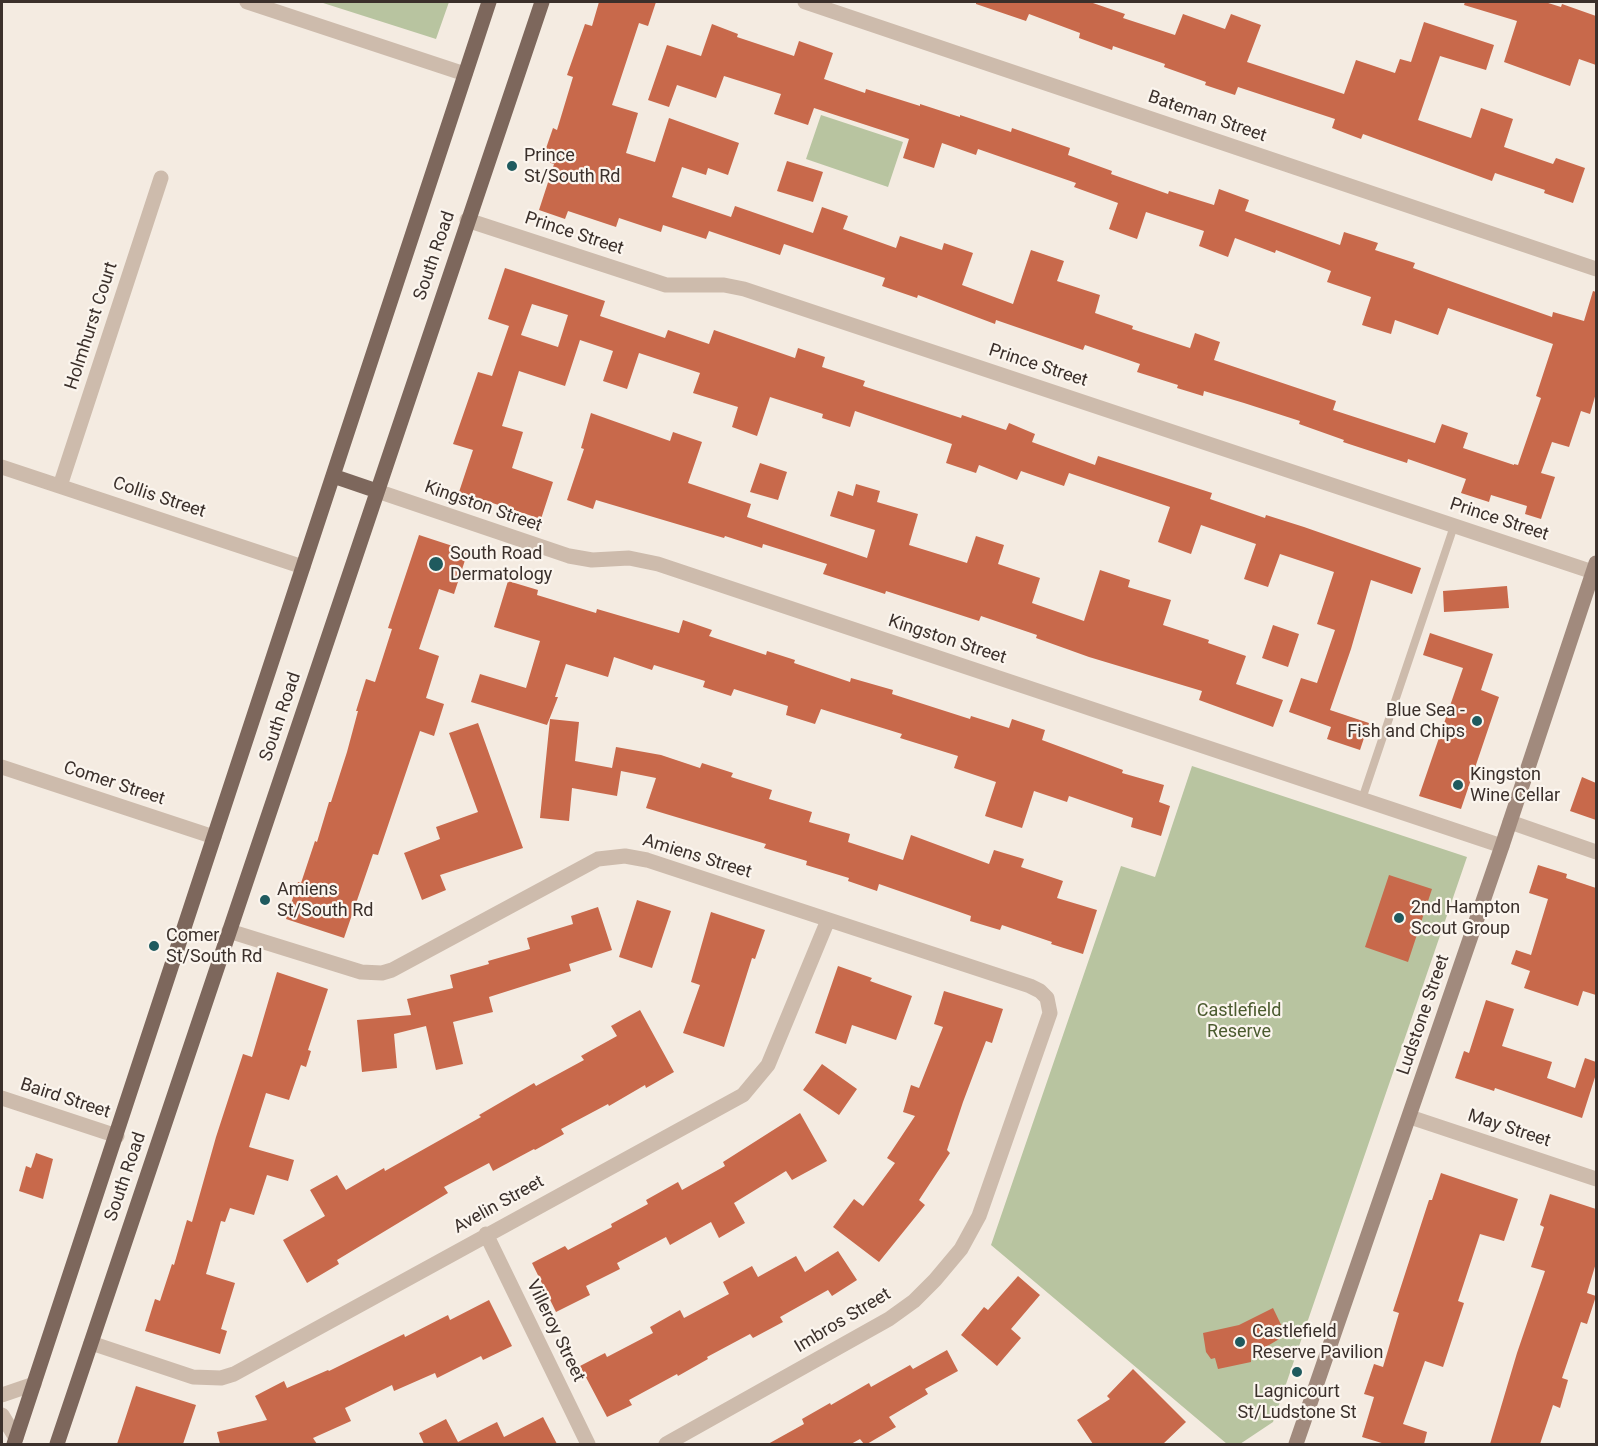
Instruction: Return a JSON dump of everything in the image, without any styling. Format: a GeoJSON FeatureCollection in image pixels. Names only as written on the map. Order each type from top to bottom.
{"type":"FeatureCollection","features":[{"type":"Feature","properties":{"kind":"main road","name":"South Road"},"geometry":{"type":"LineString","coordinates":[[15,1441],[489,2]]}},
{"type":"Feature","properties":{"kind":"main road","name":"South Road"},"geometry":{"type":"LineString","coordinates":[[57,1444],[542,2]]}},
{"type":"Feature","properties":{"kind":"main road"},"geometry":{"type":"LineString","coordinates":[[333,476],[377,491]]}},
{"type":"Feature","properties":{"kind":"street"},"geometry":{"type":"LineString","coordinates":[[247,2],[465,74]]}},
{"type":"Feature","properties":{"kind":"street","name":"Bateman Street"},"geometry":{"type":"LineString","coordinates":[[805,2],[1596,269]]}},
{"type":"Feature","properties":{"kind":"street","name":"Holmhurst Court"},"geometry":{"type":"LineString","coordinates":[[60,486],[161,178]]}},
{"type":"Feature","properties":{"kind":"street","name":"Prince Street"},"geometry":{"type":"LineString","coordinates":[[467,220],[666,285],[724,285],[744,288],[1454,526],[1595,568]]}},
{"type":"Feature","properties":{"kind":"street","name":"Collis Street"},"geometry":{"type":"LineString","coordinates":[[2,467],[303,567]]}},
{"type":"Feature","properties":{"kind":"street","name":"Kingston Street"},"geometry":{"type":"LineString","coordinates":[[377,491],[569,556],[592,560],[629,558],[658,564],[1502,846]]}},
{"type":"Feature","properties":{"kind":"street","name":"Ludstone Street"},"geometry":{"type":"LineString","coordinates":[[1296,1444],[1410,1117],[1595,568]]}},
{"type":"Feature","properties":{"kind":"street","name":"Comer Street"},"geometry":{"type":"LineString","coordinates":[[2,767],[214,837]]}},
{"type":"Feature","properties":{"kind":"street"},"geometry":{"type":"LineString","coordinates":[[1510,822],[1596,852]]}},
{"type":"Feature","properties":{"kind":"street","name":"Amiens Street"},"geometry":{"type":"LineString","coordinates":[[229,931],[361,972],[382,973],[392,970],[598,859],[624,856],[647,860],[1030,986],[1047,998],[1050,1013]]}},
{"type":"Feature","properties":{"kind":"street","name":"Avelin Street"},"geometry":{"type":"LineString","coordinates":[[91,1343],[193,1377],[221,1378],[253,1364],[486,1234],[743,1095],[768,1065],[828,920]]}},
{"type":"Feature","properties":{"kind":"street","name":"Imbros Street"},"geometry":{"type":"LineString","coordinates":[[666,1444],[889,1319],[914,1301],[935,1280],[961,1249],[979,1216],[1050,1013]]}},
{"type":"Feature","properties":{"kind":"street","name":"Baird Street"},"geometry":{"type":"LineString","coordinates":[[2,1098],[117,1136]]}},
{"type":"Feature","properties":{"kind":"street","name":"May Street"},"geometry":{"type":"LineString","coordinates":[[1410,1117],[1596,1179]]}},
{"type":"Feature","properties":{"kind":"street","name":"Villeroy Street"},"geometry":{"type":"LineString","coordinates":[[486,1234],[588,1444]]}},
{"type":"Feature","properties":{"kind":"street"},"geometry":{"type":"LineString","coordinates":[[2,1395],[34,1384]]}},
{"type":"Feature","properties":{"kind":"street"},"geometry":{"type":"LineString","coordinates":[[2,1414],[15,1441]]}},
{"type":"Feature","properties":{"kind":"lane"},"geometry":{"type":"LineString","coordinates":[[1362,799],[1454,526]]}},
{"type":"Feature","properties":{"kind":"green space"},"geometry":{"type":"Polygon","coordinates":[[[320,2],[449,2],[436,39],[320,2]]]}},
{"type":"Feature","properties":{"kind":"green space"},"geometry":{"type":"Polygon","coordinates":[[[821,115],[903,142],[888,187],[806,159],[821,115]]]}},
{"type":"Feature","properties":{"kind":"green space","name":"Castlefield Reserve"},"geometry":{"type":"Polygon","coordinates":[[[1192,766],[1467,857],[1273,1422],[1240,1444],[1227,1444],[991,1245],[1121,866],[1155,877],[1192,766]]]}},
{"type":"Feature","properties":{"kind":"building"},"geometry":{"type":"Polygon","coordinates":[[[599,2],[656,2],[648,26],[639,23],[612,105],[638,113],[626,153],[655,162],[669,118],[739,143],[728,175],[708,168],[706,175],[682,167],[672,197],[731,217],[735,206],[813,233],[822,207],[848,216],[843,229],[896,248],[900,236],[942,250],[944,243],[973,253],[962,285],[1013,304],[1031,250],[1064,261],[1057,281],[1100,295],[1095,313],[1133,326],[1132,329],[1190,348],[1195,333],[1220,342],[1214,360],[1336,401],[1333,410],[1435,443],[1442,424],[1468,433],[1463,448],[1518,465],[1541,398],[1536,396],[1553,344],[1448,308],[1438,335],[1395,320],[1391,334],[1362,325],[1371,297],[1327,282],[1331,271],[1276,250],[1275,253],[1235,238],[1228,257],[1199,246],[1204,231],[1146,212],[1137,239],[1109,229],[1118,203],[1074,187],[1076,183],[978,149],[976,155],[942,143],[934,168],[903,158],[909,139],[814,108],[808,125],[774,114],[781,94],[724,76],[716,98],[677,85],[669,107],[648,100],[667,45],[701,56],[712,24],[738,34],[737,37],[794,56],[799,41],[833,53],[824,79],[865,93],[866,89],[960,117],[960,115],[1011,132],[1012,128],[1070,148],[1068,155],[1112,171],[1111,174],[1168,194],[1169,191],[1214,205],[1219,189],[1249,200],[1245,211],[1340,245],[1344,232],[1378,243],[1375,250],[1415,263],[1413,268],[1552,317],[1553,312],[1584,321],[1593,291],[1596,292],[1596,393],[1590,414],[1581,411],[1569,447],[1552,442],[1541,473],[1555,477],[1541,519],[1525,514],[1527,506],[1491,495],[1489,502],[1461,493],[1466,479],[1408,459],[1407,463],[1343,442],[1344,440],[1299,424],[1300,421],[1244,403],[1204,391],[1203,396],[1177,388],[1178,385],[1137,372],[1140,364],[1085,345],[1083,350],[996,320],[995,324],[918,295],[917,298],[882,286],[885,278],[784,244],[780,255],[709,231],[706,239],[663,225],[661,232],[619,218],[616,227],[568,211],[565,219],[539,210],[554,164],[542,160],[553,128],[557,130],[573,77],[567,75],[585,24],[592,26],[599,2]]]}},
{"type":"Feature","properties":{"kind":"building"},"geometry":{"type":"Polygon","coordinates":[[[976,2],[1090,2],[1125,14],[1123,18],[1175,35],[1183,14],[1225,29],[1231,14],[1261,25],[1247,62],[1344,94],[1356,60],[1395,73],[1400,59],[1411,62],[1424,22],[1494,45],[1486,70],[1440,56],[1418,120],[1471,138],[1481,108],[1513,119],[1504,147],[1553,164],[1556,158],[1585,168],[1573,203],[1544,193],[1545,190],[1495,173],[1492,181],[1363,134],[1361,139],[1332,128],[1335,119],[1238,87],[1235,95],[1164,67],[1165,64],[1113,46],[1112,50],[1079,38],[1080,33],[1029,14],[1026,21],[976,4],[976,2]]]}},
{"type":"Feature","properties":{"kind":"building"},"geometry":{"type":"Polygon","coordinates":[[[1465,2],[1545,2],[1561,7],[1562,4],[1596,16],[1596,65],[1579,59],[1570,86],[1504,62],[1517,21],[1464,5],[1465,2]]]}},
{"type":"Feature","properties":{"kind":"building"},"geometry":{"type":"Polygon","coordinates":[[[787,161],[823,172],[813,202],[777,191],[787,161]]]}},
{"type":"Feature","properties":{"kind":"building"},"geometry":{"type":"Polygon","coordinates":[[[505,268],[605,301],[600,316],[665,338],[668,330],[709,344],[714,330],[795,358],[798,348],[825,357],[822,367],[865,381],[863,386],[1006,430],[1009,423],[1035,434],[1032,442],[1095,465],[1098,456],[1212,493],[1210,499],[1265,518],[1266,515],[1304,527],[1421,568],[1412,594],[1371,580],[1330,710],[1369,723],[1360,750],[1327,739],[1331,727],[1289,712],[1301,678],[1317,683],[1335,630],[1317,624],[1334,572],[1280,554],[1268,587],[1244,579],[1256,544],[1201,525],[1191,554],[1158,542],[1170,507],[1069,473],[1064,486],[1021,471],[1017,480],[979,465],[976,473],[946,463],[952,444],[855,411],[850,427],[822,418],[823,414],[770,397],[757,436],[732,427],[738,407],[693,393],[700,373],[639,353],[627,389],[603,381],[613,351],[580,340],[565,386],[519,371],[502,426],[523,432],[512,468],[553,482],[541,519],[459,492],[473,450],[453,444],[478,372],[492,376],[509,326],[488,319],[505,268]],[[532,304],[521,335],[558,347],[568,315],[532,304]]]}},
{"type":"Feature","properties":{"kind":"building"},"geometry":{"type":"Polygon","coordinates":[[[591,413],[670,441],[673,432],[702,442],[688,483],[751,504],[747,517],[867,558],[875,530],[830,516],[838,491],[853,496],[856,484],[880,491],[877,502],[918,514],[909,545],[967,563],[976,536],[1004,545],[998,564],[1040,578],[1032,603],[1084,621],[1100,570],[1130,580],[1128,587],[1171,600],[1163,625],[1209,640],[1208,643],[1246,656],[1236,684],[1283,700],[1273,727],[1199,700],[1202,691],[1089,657],[1036,638],[1037,635],[981,616],[979,621],[886,591],[885,594],[823,574],[827,564],[763,544],[762,548],[725,536],[724,538],[596,500],[593,509],[567,500],[584,449],[581,448],[591,413]]]}},
{"type":"Feature","properties":{"kind":"building"},"geometry":{"type":"Polygon","coordinates":[[[760,463],[787,472],[778,500],[750,492],[760,463]]]}},
{"type":"Feature","properties":{"kind":"building"},"geometry":{"type":"Polygon","coordinates":[[[419,535],[468,551],[454,594],[439,589],[419,649],[439,656],[426,698],[444,704],[434,736],[420,731],[378,855],[373,854],[344,938],[286,919],[298,882],[301,883],[329,802],[331,802],[366,679],[375,682],[392,629],[388,628],[419,535]]]}},
{"type":"Feature","properties":{"kind":"building"},"geometry":{"type":"Polygon","coordinates":[[[508,581],[538,590],[537,595],[596,613],[597,609],[679,633],[683,620],[712,630],[709,636],[766,655],[767,651],[795,660],[794,663],[850,682],[851,678],[893,690],[892,694],[970,719],[971,716],[1009,728],[1012,719],[1045,730],[1042,740],[1123,770],[1122,773],[1164,785],[1159,802],[1170,806],[1161,836],[1131,827],[1133,818],[1069,796],[1067,802],[1034,791],[1022,828],[985,816],[996,782],[954,768],[958,756],[900,738],[902,734],[821,709],[815,724],[786,715],[788,706],[734,689],[731,696],[703,687],[705,681],[654,665],[652,670],[614,657],[608,677],[566,664],[555,697],[558,697],[547,725],[471,702],[480,674],[526,688],[540,641],[494,627],[508,581]]]}},
{"type":"Feature","properties":{"kind":"building"},"geometry":{"type":"Polygon","coordinates":[[[1507,586],[1509,608],[1444,612],[1443,591],[1507,586]]]}},
{"type":"Feature","properties":{"kind":"building"},"geometry":{"type":"Polygon","coordinates":[[[1273,625],[1299,634],[1288,667],[1262,658],[1273,625]]]}},
{"type":"Feature","properties":{"kind":"building"},"geometry":{"type":"Polygon","coordinates":[[[1430,633],[1493,654],[1481,690],[1499,697],[1461,809],[1419,796],[1463,668],[1423,655],[1430,633]]]}},
{"type":"Feature","properties":{"kind":"building"},"geometry":{"type":"Polygon","coordinates":[[[550,719],[579,722],[575,761],[612,768],[616,747],[661,755],[700,768],[702,763],[733,773],[731,777],[772,790],[769,799],[812,812],[809,822],[850,834],[848,842],[903,860],[911,835],[989,864],[994,850],[1024,859],[1021,867],[1063,881],[1057,898],[1097,910],[1083,954],[1002,925],[1000,930],[970,921],[971,916],[879,884],[877,891],[848,881],[849,878],[806,865],[807,861],[764,848],[766,844],[646,808],[656,778],[621,771],[617,796],[572,788],[569,821],[540,818],[550,719]]]}},
{"type":"Feature","properties":{"kind":"building"},"geometry":{"type":"Polygon","coordinates":[[[478,723],[523,848],[440,875],[446,890],[422,900],[404,853],[440,839],[436,827],[478,812],[449,733],[478,723]]]}},
{"type":"Feature","properties":{"kind":"building"},"geometry":{"type":"Polygon","coordinates":[[[1582,777],[1596,783],[1596,820],[1570,811],[1582,777]]]}},
{"type":"Feature","properties":{"kind":"building"},"geometry":{"type":"Polygon","coordinates":[[[1538,865],[1567,874],[1566,878],[1596,888],[1596,995],[1583,991],[1578,1006],[1524,988],[1530,971],[1511,964],[1516,950],[1531,955],[1548,899],[1529,893],[1538,865]]]}},
{"type":"Feature","properties":{"kind":"building","name":"2nd Hampton Scout Group"},"geometry":{"type":"Polygon","coordinates":[[[1389,875],[1432,889],[1408,962],[1365,947],[1389,875]]]}},
{"type":"Feature","properties":{"kind":"building"},"geometry":{"type":"Polygon","coordinates":[[[637,900],[671,911],[652,968],[619,957],[637,900]]]}},
{"type":"Feature","properties":{"kind":"building"},"geometry":{"type":"Polygon","coordinates":[[[598,907],[612,950],[569,964],[571,971],[489,997],[493,1012],[453,1022],[463,1064],[436,1070],[426,1026],[394,1034],[397,1068],[362,1072],[357,1020],[411,1015],[407,999],[453,988],[450,975],[530,949],[527,938],[573,924],[571,916],[598,907]]]}},
{"type":"Feature","properties":{"kind":"building"},"geometry":{"type":"Polygon","coordinates":[[[711,912],[765,930],[755,959],[752,958],[724,1047],[683,1033],[700,985],[691,982],[711,912]]]}},
{"type":"Feature","properties":{"kind":"building"},"geometry":{"type":"Polygon","coordinates":[[[838,966],[872,978],[870,981],[912,996],[896,1040],[852,1025],[846,1044],[815,1033],[838,966]]]}},
{"type":"Feature","properties":{"kind":"building"},"geometry":{"type":"Polygon","coordinates":[[[277,972],[328,989],[308,1050],[311,1051],[306,1067],[301,1065],[289,1100],[266,1093],[249,1147],[294,1160],[288,1181],[267,1175],[254,1215],[230,1208],[225,1222],[221,1221],[206,1274],[235,1283],[221,1329],[227,1331],[220,1354],[145,1331],[155,1299],[160,1301],[172,1264],[174,1265],[187,1220],[192,1222],[243,1054],[252,1057],[277,972]]]}},
{"type":"Feature","properties":{"kind":"building"},"geometry":{"type":"Polygon","coordinates":[[[944,991],[1003,1009],[992,1043],[986,1041],[963,1102],[947,1150],[950,1153],[919,1200],[925,1205],[879,1262],[833,1227],[854,1199],[863,1206],[895,1163],[887,1158],[915,1116],[903,1112],[911,1085],[919,1088],[943,1027],[934,1024],[944,991]]]}},
{"type":"Feature","properties":{"kind":"building"},"geometry":{"type":"Polygon","coordinates":[[[1486,1000],[1514,1009],[1502,1046],[1552,1062],[1547,1078],[1575,1088],[1585,1058],[1596,1062],[1596,1074],[1582,1118],[1495,1088],[1494,1091],[1455,1078],[1464,1051],[1469,1053],[1486,1000]]]}},
{"type":"Feature","properties":{"kind":"building"},"geometry":{"type":"Polygon","coordinates":[[[640,1010],[674,1072],[561,1129],[564,1134],[493,1171],[489,1163],[444,1187],[448,1193],[337,1260],[339,1264],[307,1283],[283,1240],[325,1216],[310,1190],[337,1175],[346,1190],[384,1168],[385,1171],[481,1117],[479,1115],[534,1083],[536,1086],[584,1060],[581,1056],[617,1036],[611,1026],[640,1010]]]}},
{"type":"Feature","properties":{"kind":"building"},"geometry":{"type":"Polygon","coordinates":[[[822,1064],[857,1089],[839,1115],[803,1090],[822,1064]]]}},
{"type":"Feature","properties":{"kind":"building"},"geometry":{"type":"Polygon","coordinates":[[[800,1113],[827,1161],[792,1180],[786,1171],[734,1203],[745,1223],[719,1238],[711,1222],[670,1245],[666,1237],[617,1263],[620,1269],[586,1286],[590,1295],[556,1312],[532,1263],[565,1246],[568,1250],[612,1227],[611,1224],[648,1204],[646,1200],[678,1182],[682,1190],[725,1166],[723,1162],[800,1113]]]}},
{"type":"Feature","properties":{"kind":"building"},"geometry":{"type":"Polygon","coordinates":[[[36,1153],[53,1159],[43,1199],[19,1191],[26,1166],[31,1168],[36,1153]]]}},
{"type":"Feature","properties":{"kind":"building"},"geometry":{"type":"Polygon","coordinates":[[[1441,1173],[1518,1199],[1504,1241],[1480,1234],[1458,1301],[1464,1303],[1443,1367],[1425,1361],[1403,1424],[1427,1432],[1424,1444],[1385,1444],[1362,1437],[1374,1397],[1364,1394],[1374,1364],[1383,1367],[1399,1313],[1393,1311],[1429,1200],[1432,1200],[1441,1173]]]}},
{"type":"Feature","properties":{"kind":"building"},"geometry":{"type":"Polygon","coordinates":[[[1550,1194],[1596,1209],[1596,1263],[1587,1293],[1596,1296],[1587,1324],[1581,1322],[1562,1378],[1568,1380],[1560,1408],[1553,1405],[1540,1444],[1490,1444],[1517,1353],[1545,1271],[1531,1267],[1544,1227],[1540,1225],[1550,1194]]]}},
{"type":"Feature","properties":{"kind":"building"},"geometry":{"type":"Polygon","coordinates":[[[838,1251],[857,1280],[832,1296],[828,1290],[780,1317],[783,1322],[753,1338],[750,1334],[707,1357],[708,1359],[678,1376],[677,1374],[629,1400],[632,1405],[607,1417],[580,1366],[605,1353],[607,1357],[653,1333],[650,1327],[680,1310],[684,1318],[729,1294],[723,1282],[752,1266],[758,1277],[796,1256],[805,1272],[838,1251]]]}},
{"type":"Feature","properties":{"kind":"building"},"geometry":{"type":"Polygon","coordinates":[[[1018,1276],[1040,1295],[1011,1329],[1021,1338],[997,1366],[961,1335],[984,1307],[988,1310],[1018,1276]]]}},
{"type":"Feature","properties":{"kind":"building"},"geometry":{"type":"Polygon","coordinates":[[[489,1300],[512,1346],[483,1360],[481,1356],[437,1378],[435,1373],[394,1391],[392,1385],[345,1408],[351,1421],[313,1438],[317,1444],[220,1444],[217,1432],[267,1420],[255,1396],[284,1381],[287,1388],[329,1371],[404,1334],[405,1337],[448,1315],[450,1320],[489,1300]]]}},
{"type":"Feature","properties":{"kind":"building","name":"Castlefield Reserve Pavilion"},"geometry":{"type":"Polygon","coordinates":[[[1273,1308],[1286,1335],[1264,1348],[1263,1352],[1251,1359],[1251,1362],[1218,1369],[1215,1358],[1211,1359],[1206,1352],[1203,1333],[1239,1325],[1273,1308]]]}},
{"type":"Feature","properties":{"kind":"building"},"geometry":{"type":"Polygon","coordinates":[[[947,1350],[958,1371],[925,1389],[928,1394],[889,1417],[896,1427],[867,1444],[860,1439],[851,1444],[768,1444],[804,1424],[802,1419],[830,1403],[831,1405],[869,1383],[871,1387],[910,1365],[913,1369],[947,1350]]]}},
{"type":"Feature","properties":{"kind":"building"},"geometry":{"type":"Polygon","coordinates":[[[1133,1369],[1186,1422],[1163,1444],[1093,1444],[1077,1420],[1110,1399],[1107,1396],[1133,1369]]]}},
{"type":"Feature","properties":{"kind":"building"},"geometry":{"type":"Polygon","coordinates":[[[136,1386],[196,1405],[183,1444],[117,1444],[136,1386]]]}},
{"type":"Feature","properties":{"kind":"building"},"geometry":{"type":"Polygon","coordinates":[[[543,1417],[557,1444],[424,1444],[419,1433],[446,1419],[458,1442],[497,1422],[504,1437],[543,1417]]]}},
{"type":"Feature","properties":{"kind":"place","name":"Prince St/South Rd"},"geometry":{"type":"Point","coordinates":[512,166]}},
{"type":"Feature","properties":{"kind":"place","name":"South Road Dermatology"},"geometry":{"type":"Point","coordinates":[436,564]}},
{"type":"Feature","properties":{"kind":"place","name":"Blue Sea - Fish and Chips"},"geometry":{"type":"Point","coordinates":[1477,721]}},
{"type":"Feature","properties":{"kind":"place","name":"Kingston Wine Cellar"},"geometry":{"type":"Point","coordinates":[1458,785]}},
{"type":"Feature","properties":{"kind":"place","name":"Amiens St/South Rd"},"geometry":{"type":"Point","coordinates":[265,900]}},
{"type":"Feature","properties":{"kind":"place","name":"2nd Hampton Scout Group"},"geometry":{"type":"Point","coordinates":[1399,918]}},
{"type":"Feature","properties":{"kind":"place","name":"Comer St/South Rd"},"geometry":{"type":"Point","coordinates":[154,946]}},
{"type":"Feature","properties":{"kind":"place","name":"Castlefield Reserve Pavilion"},"geometry":{"type":"Point","coordinates":[1240,1342]}},
{"type":"Feature","properties":{"kind":"place","name":"Lagnicourt St/Ludstone St"},"geometry":{"type":"Point","coordinates":[1297,1372]}}]}
